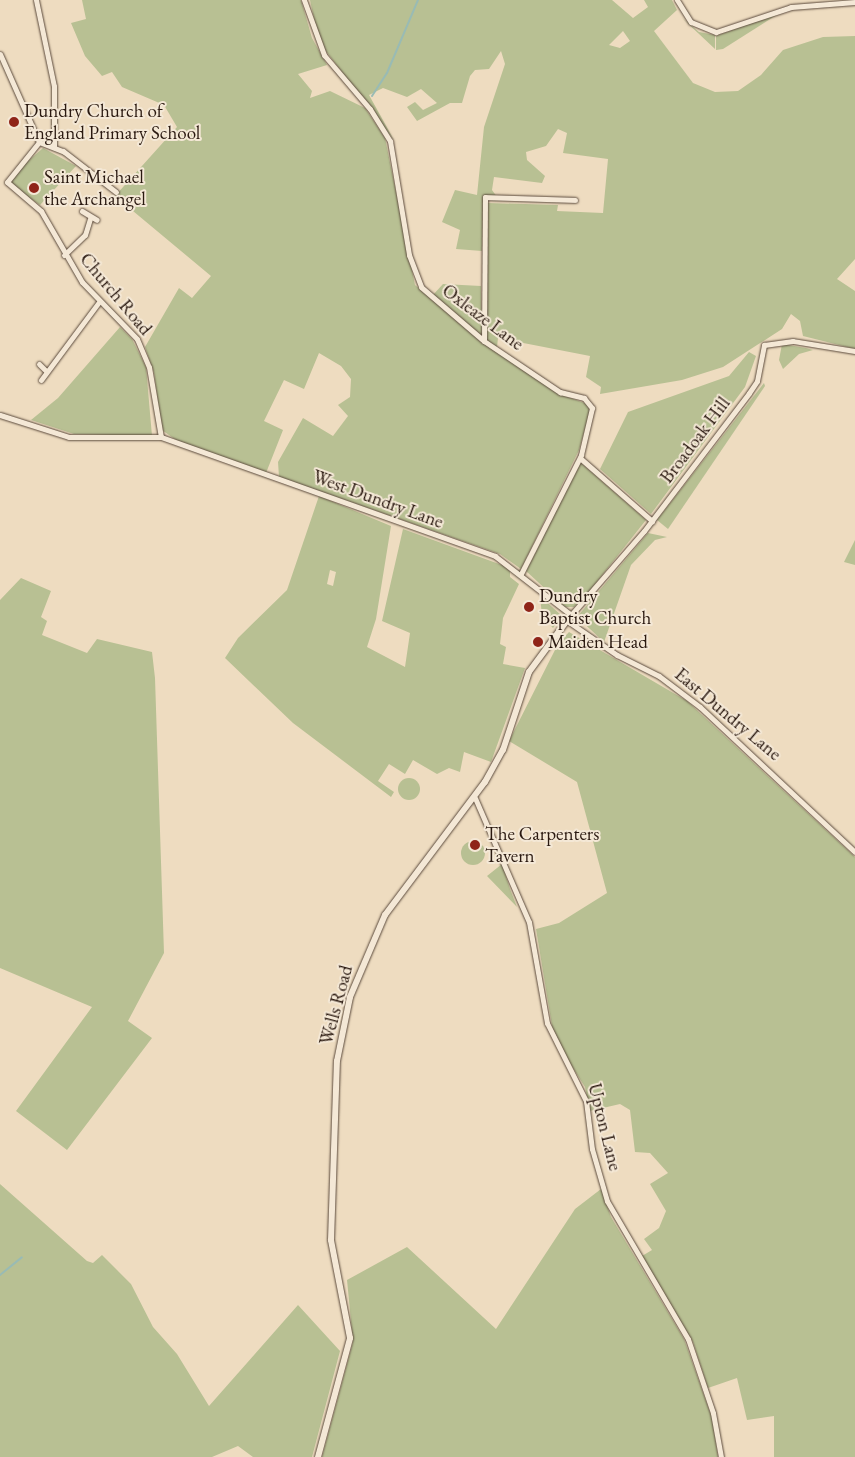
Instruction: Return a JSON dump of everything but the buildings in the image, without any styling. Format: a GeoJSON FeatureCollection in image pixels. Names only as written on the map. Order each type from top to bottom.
{"type":"FeatureCollection","features":[{"type":"Feature","properties":{"kind":"street"},"geometry":{"type":"LineString","coordinates":[[36,0],[54,86],[54,146]]}},
{"type":"Feature","properties":{"kind":"street","name":"Oxleaze Lane"},"geometry":{"type":"LineString","coordinates":[[304,0],[324,55],[370,109],[390,142],[409,255],[421,287],[484,341],[560,392],[589,403],[593,416],[580,458],[521,574]]}},
{"type":"Feature","properties":{"kind":"street"},"geometry":{"type":"LineString","coordinates":[[677,0],[691,22],[716,32],[791,7],[855,2]]}},
{"type":"Feature","properties":{"kind":"street"},"geometry":{"type":"LineString","coordinates":[[0,54],[39,142]]}},
{"type":"Feature","properties":{"kind":"street"},"geometry":{"type":"LineString","coordinates":[[39,142],[54,146],[116,192]]}},
{"type":"Feature","properties":{"kind":"street"},"geometry":{"type":"LineString","coordinates":[[0,181],[6,182],[39,142]]}},
{"type":"Feature","properties":{"kind":"street","name":"Church Road"},"geometry":{"type":"LineString","coordinates":[[6,182],[41,211],[64,255],[99,302],[141,346],[149,367],[161,437]]}},
{"type":"Feature","properties":{"kind":"street"},"geometry":{"type":"LineString","coordinates":[[484,341],[485,197],[575,200]]}},
{"type":"Feature","properties":{"kind":"street"},"geometry":{"type":"LineString","coordinates":[[82,211],[90,219],[97,220]]}},
{"type":"Feature","properties":{"kind":"street"},"geometry":{"type":"LineString","coordinates":[[64,255],[85,235],[90,219]]}},
{"type":"Feature","properties":{"kind":"street"},"geometry":{"type":"LineString","coordinates":[[41,380],[99,302]]}},
{"type":"Feature","properties":{"kind":"street","name":"Broadoak Hill"},"geometry":{"type":"LineString","coordinates":[[568,618],[652,521],[754,387],[764,345],[793,341],[855,351]]}},
{"type":"Feature","properties":{"kind":"street"},"geometry":{"type":"LineString","coordinates":[[38,364],[46,371]]}},
{"type":"Feature","properties":{"kind":"street","name":"West Dundry Lane"},"geometry":{"type":"LineString","coordinates":[[0,416],[69,437],[161,437],[495,556],[521,574],[568,618]]}},
{"type":"Feature","properties":{"kind":"street"},"geometry":{"type":"LineString","coordinates":[[580,458],[652,521]]}},
{"type":"Feature","properties":{"kind":"street","name":"Wells Road"},"geometry":{"type":"LineString","coordinates":[[318,1457],[350,1338],[330,1240],[339,1043],[358,973],[385,915],[475,798],[502,750],[529,672],[568,618]]}},
{"type":"Feature","properties":{"kind":"street","name":"East Dundry Lane"},"geometry":{"type":"LineString","coordinates":[[568,618],[617,656],[659,676],[700,707],[855,852]]}},
{"type":"Feature","properties":{"kind":"street","name":"Upton Lane"},"geometry":{"type":"LineString","coordinates":[[475,798],[529,922],[547,1023],[586,1101],[592,1149],[607,1201],[688,1339],[713,1413],[721,1457]]}},
{"type":"Feature","properties":{"kind":"green space"},"geometry":{"type":"Polygon","coordinates":[[[82,0],[301,0],[312,38],[327,65],[298,74],[312,91],[310,98],[330,91],[365,108],[385,138],[415,285],[481,342],[560,394],[587,404],[590,411],[579,450],[521,569],[500,554],[279,477],[278,462],[303,418],[333,436],[348,416],[338,405],[350,397],[351,379],[341,366],[319,353],[304,389],[284,380],[264,421],[283,430],[266,473],[176,440],[162,430],[154,373],[145,347],[179,288],[192,298],[211,276],[115,196],[177,127],[164,105],[122,87],[112,72],[102,76],[85,56],[71,23],[86,19],[82,0]]]}},
{"type":"Feature","properties":{"kind":"green space"},"geometry":{"type":"Polygon","coordinates":[[[310,0],[612,0],[633,18],[648,7],[644,0],[672,0],[677,10],[654,31],[693,83],[715,92],[738,91],[761,75],[783,50],[823,37],[855,36],[855,259],[837,279],[855,291],[855,349],[803,336],[800,321],[791,314],[782,329],[723,367],[682,380],[600,394],[601,387],[586,377],[590,356],[498,338],[497,347],[486,340],[488,203],[558,205],[557,211],[603,213],[608,159],[563,153],[567,133],[558,129],[546,146],[526,152],[527,160],[545,176],[542,183],[494,177],[492,190],[497,197],[484,195],[482,251],[456,249],[460,230],[442,222],[455,190],[477,195],[484,127],[505,64],[501,51],[489,69],[475,70],[470,76],[462,103],[450,103],[417,121],[407,107],[415,102],[423,110],[437,103],[421,89],[407,97],[383,88],[369,95],[394,140],[319,42],[310,0]],[[623,31],[609,45],[620,48],[630,41],[623,31]]]}},
{"type":"Feature","properties":{"kind":"green space"},"geometry":{"type":"Polygon","coordinates":[[[783,11],[723,49],[716,50],[716,36],[783,11]]]}},
{"type":"Feature","properties":{"kind":"green space"},"geometry":{"type":"Polygon","coordinates":[[[682,18],[699,32],[715,35],[715,49],[682,18]]]}},
{"type":"Feature","properties":{"kind":"green space"},"geometry":{"type":"Polygon","coordinates":[[[43,148],[76,166],[40,205],[10,185],[10,177],[43,148]]]}},
{"type":"Feature","properties":{"kind":"green space"},"geometry":{"type":"Polygon","coordinates":[[[443,284],[481,286],[482,337],[432,296],[443,284]]]}},
{"type":"Feature","properties":{"kind":"green space"},"geometry":{"type":"Polygon","coordinates":[[[120,327],[132,339],[146,367],[152,436],[74,434],[31,420],[58,398],[120,327]]]}},
{"type":"Feature","properties":{"kind":"green space"},"geometry":{"type":"Polygon","coordinates":[[[782,344],[813,350],[799,354],[783,369],[779,360],[782,344]]]}},
{"type":"Feature","properties":{"kind":"green space"},"geometry":{"type":"Polygon","coordinates":[[[749,352],[756,356],[745,387],[651,514],[600,469],[628,412],[729,376],[749,352]]]}},
{"type":"Feature","properties":{"kind":"green space"},"geometry":{"type":"Polygon","coordinates":[[[764,383],[765,386],[668,529],[657,520],[764,383]]]}},
{"type":"Feature","properties":{"kind":"green space"},"geometry":{"type":"Polygon","coordinates":[[[580,462],[646,520],[588,593],[574,607],[565,607],[526,571],[580,462]]]}},
{"type":"Feature","properties":{"kind":"green space"},"geometry":{"type":"Polygon","coordinates":[[[319,496],[391,526],[376,619],[367,647],[405,667],[410,633],[382,621],[403,529],[510,568],[510,577],[519,584],[503,618],[500,644],[506,647],[503,664],[525,668],[491,762],[464,752],[460,772],[449,768],[437,774],[413,760],[405,774],[389,764],[378,781],[394,792],[391,797],[293,723],[225,658],[238,638],[287,590],[319,496]],[[330,570],[327,584],[333,586],[336,572],[330,570]]]}},
{"type":"Feature","properties":{"kind":"green space"},"geometry":{"type":"Polygon","coordinates":[[[648,533],[667,537],[655,540],[631,565],[604,642],[577,617],[648,533]]]}},
{"type":"Feature","properties":{"kind":"green space"},"geometry":{"type":"Polygon","coordinates":[[[855,540],[855,565],[844,562],[855,540]]]}},
{"type":"Feature","properties":{"kind":"green space"},"geometry":{"type":"Polygon","coordinates":[[[21,578],[51,591],[41,617],[47,621],[42,635],[87,653],[97,639],[152,652],[155,678],[164,953],[128,1021],[152,1038],[67,1150],[16,1111],[92,1007],[0,968],[0,600],[21,578]]]}},
{"type":"Feature","properties":{"kind":"green space"},"geometry":{"type":"Polygon","coordinates":[[[540,596],[562,616],[553,628],[542,616],[540,596]]]}},
{"type":"Feature","properties":{"kind":"green space"},"geometry":{"type":"Polygon","coordinates":[[[569,632],[687,701],[855,857],[855,1457],[774,1457],[774,1416],[747,1420],[737,1378],[708,1388],[693,1342],[642,1256],[652,1250],[644,1239],[659,1228],[666,1211],[650,1184],[668,1173],[650,1153],[635,1152],[630,1110],[620,1104],[590,1111],[585,1087],[554,1038],[536,929],[559,923],[607,893],[577,782],[509,741],[558,644],[569,632]]]}},
{"type":"Feature","properties":{"kind":"green space"},"geometry":{"type":"Polygon","coordinates":[[[409,778],[417,781],[420,789],[417,797],[409,800],[401,797],[398,789],[401,781],[409,778]]]}},
{"type":"Feature","properties":{"kind":"green space"},"geometry":{"type":"Polygon","coordinates":[[[473,841],[481,845],[485,853],[481,861],[473,865],[465,861],[461,853],[465,845],[473,841]]]}},
{"type":"Feature","properties":{"kind":"green space"},"geometry":{"type":"Polygon","coordinates":[[[502,864],[510,889],[517,907],[487,876],[502,864]]]}},
{"type":"Feature","properties":{"kind":"green space"},"geometry":{"type":"Polygon","coordinates":[[[0,1184],[87,1261],[93,1263],[102,1255],[131,1284],[153,1327],[177,1354],[209,1406],[298,1305],[340,1351],[312,1457],[253,1457],[238,1446],[212,1457],[0,1457],[0,1184]]]}},
{"type":"Feature","properties":{"kind":"green space"},"geometry":{"type":"Polygon","coordinates":[[[601,1189],[611,1217],[684,1339],[712,1418],[718,1457],[322,1457],[353,1342],[347,1280],[407,1247],[496,1329],[575,1209],[601,1189]]]}},
{"type":"Feature","properties":{"kind":"waterway"},"geometry":{"type":"LineString","coordinates":[[372,96],[387,73],[418,0]]}},
{"type":"Feature","properties":{"kind":"waterway"},"geometry":{"type":"LineString","coordinates":[[0,1275],[22,1257]]}},
{"type":"Feature","properties":{"kind":"place","name":"Dundry Church of England Primary School"},"geometry":{"type":"Point","coordinates":[14,122]}},
{"type":"Feature","properties":{"kind":"place","name":"Saint Michael the Archangel"},"geometry":{"type":"Point","coordinates":[34,188]}},
{"type":"Feature","properties":{"kind":"place","name":"Dundry Baptist Church"},"geometry":{"type":"Point","coordinates":[529,607]}},
{"type":"Feature","properties":{"kind":"place","name":"Maiden Head"},"geometry":{"type":"Point","coordinates":[538,642]}},
{"type":"Feature","properties":{"kind":"place","name":"The Carpenters Tavern"},"geometry":{"type":"Point","coordinates":[475,845]}}]}
